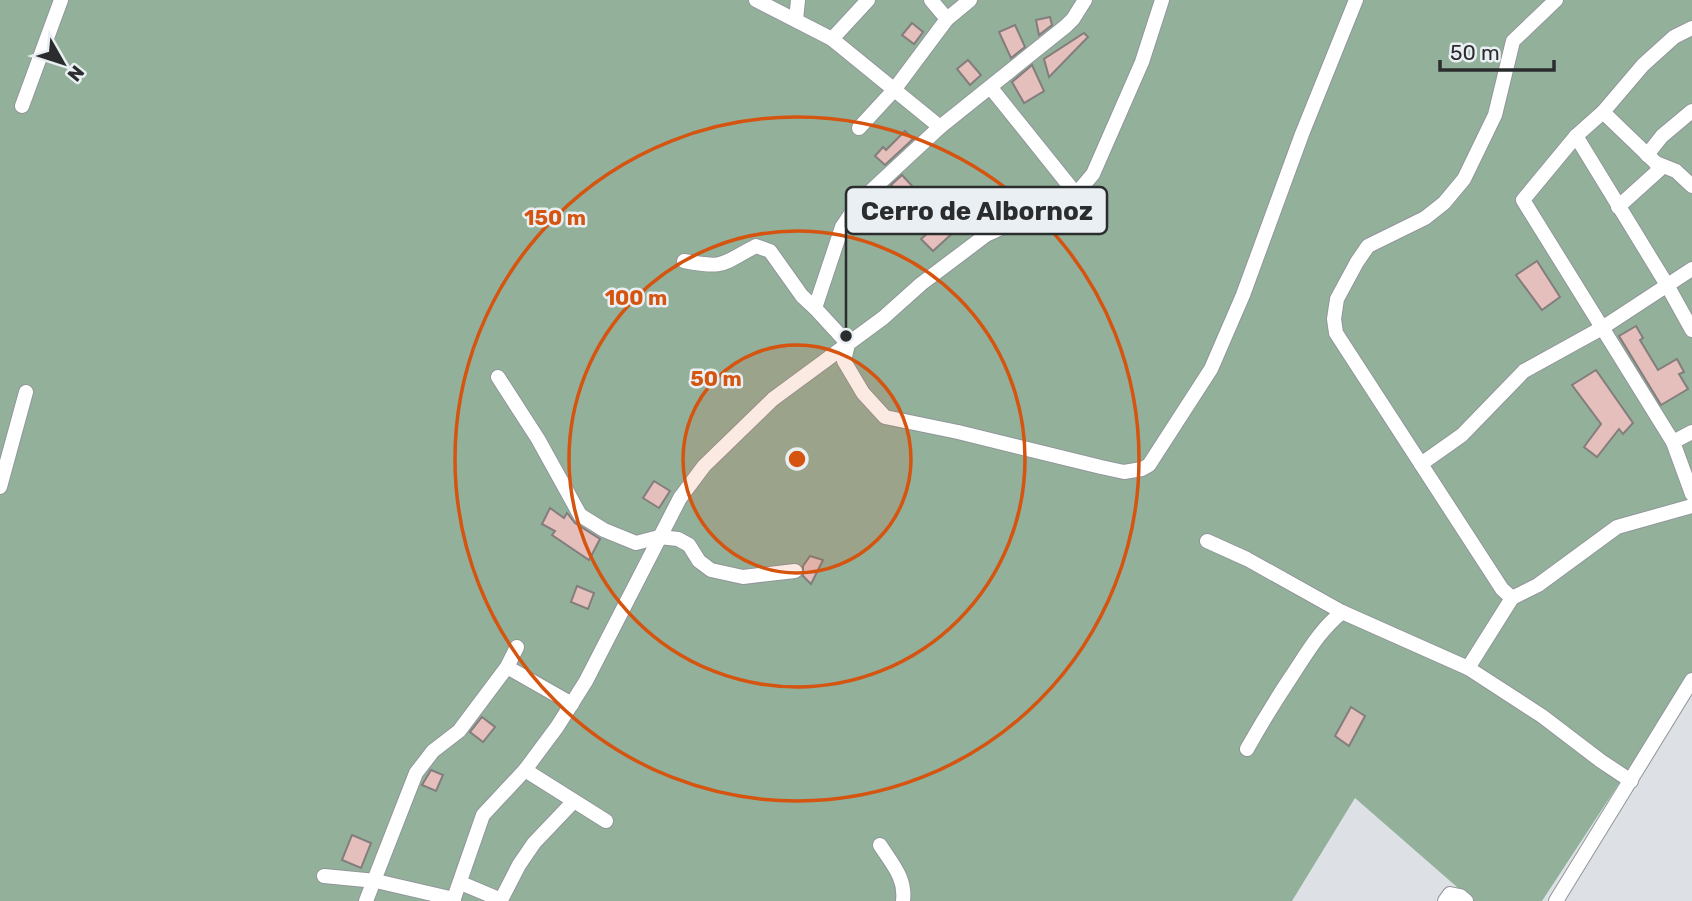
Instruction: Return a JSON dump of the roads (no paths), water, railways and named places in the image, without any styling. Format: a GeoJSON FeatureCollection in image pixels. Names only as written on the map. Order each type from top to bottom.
{"type":"FeatureCollection","features":[{"type":"Feature","properties":{"kind":"street"},"geometry":{"type":"LineString","coordinates":[[22,106],[61,0]]}},
{"type":"Feature","properties":{"kind":"street"},"geometry":{"type":"LineString","coordinates":[[756,0],[832,40],[940,127]]}},
{"type":"Feature","properties":{"kind":"street"},"geometry":{"type":"LineString","coordinates":[[796,20],[798,0]]}},
{"type":"Feature","properties":{"kind":"street"},"geometry":{"type":"LineString","coordinates":[[832,40],[868,0]]}},
{"type":"Feature","properties":{"kind":"street"},"geometry":{"type":"LineString","coordinates":[[931,0],[947,19]]}},
{"type":"Feature","properties":{"kind":"street"},"geometry":{"type":"LineString","coordinates":[[859,128],[894,90],[947,19],[970,0]]}},
{"type":"Feature","properties":{"kind":"street"},"geometry":{"type":"LineString","coordinates":[[816,308],[842,227],[859,202],[940,127],[1073,19],[1085,0]]}},
{"type":"Feature","properties":{"kind":"street"},"geometry":{"type":"LineString","coordinates":[[324,876],[376,881],[454,900],[483,815],[525,770],[572,704],[680,498],[704,466],[773,399],[883,318],[921,284],[986,235],[1076,194],[1093,174],[1142,62],[1162,0]]}},
{"type":"Feature","properties":{"kind":"street"},"geometry":{"type":"LineString","coordinates":[[848,344],[844,361],[863,393],[885,417],[1124,472],[1142,470],[1157,456],[1211,369],[1243,295],[1302,134],[1356,0]]}},
{"type":"Feature","properties":{"kind":"street"},"geometry":{"type":"LineString","coordinates":[[1512,598],[1502,589],[1336,333],[1334,319],[1337,299],[1368,246],[1425,218],[1444,203],[1464,179],[1495,115],[1513,41],[1556,0]]}},
{"type":"Feature","properties":{"kind":"street"},"geometry":{"type":"LineString","coordinates":[[1692,28],[1674,37],[1643,65],[1603,112],[1576,136],[1524,200],[1673,442],[1692,494]]}},
{"type":"Feature","properties":{"kind":"street"},"geometry":{"type":"LineString","coordinates":[[991,88],[1076,194]]}},
{"type":"Feature","properties":{"kind":"street"},"geometry":{"type":"LineString","coordinates":[[1652,159],[1662,136],[1692,111]]}},
{"type":"Feature","properties":{"kind":"street"},"geometry":{"type":"LineString","coordinates":[[1603,112],[1652,159],[1659,170],[1618,207]]}},
{"type":"Feature","properties":{"kind":"street"},"geometry":{"type":"LineString","coordinates":[[1576,136],[1692,330]]}},
{"type":"Feature","properties":{"kind":"street"},"geometry":{"type":"LineString","coordinates":[[1652,159],[1676,171],[1692,186]]}},
{"type":"Feature","properties":{"kind":"street"},"geometry":{"type":"LineString","coordinates":[[684,261],[710,266],[726,264],[757,246],[764,247],[777,259],[802,296],[848,344]]}},
{"type":"Feature","properties":{"kind":"street"},"geometry":{"type":"LineString","coordinates":[[1421,464],[1462,435],[1524,371],[1602,328],[1692,269]]}},
{"type":"Feature","properties":{"kind":"street"},"geometry":{"type":"LineString","coordinates":[[498,377],[538,439],[580,515],[604,530],[636,543],[659,537],[683,541],[689,545],[699,561],[711,569],[743,577],[794,571]]}},
{"type":"Feature","properties":{"kind":"street"},"geometry":{"type":"LineString","coordinates":[[0,487],[26,392]]}},
{"type":"Feature","properties":{"kind":"street"},"geometry":{"type":"LineString","coordinates":[[1673,442],[1692,432]]}},
{"type":"Feature","properties":{"kind":"street"},"geometry":{"type":"LineString","coordinates":[[1468,668],[1512,598],[1538,585],[1617,527],[1692,506]]}},
{"type":"Feature","properties":{"kind":"street"},"geometry":{"type":"LineString","coordinates":[[1207,541],[1247,559],[1342,612],[1468,668],[1542,716],[1631,781]]}},
{"type":"Feature","properties":{"kind":"street"},"geometry":{"type":"LineString","coordinates":[[1247,749],[1313,641],[1324,627],[1342,612]]}},
{"type":"Feature","properties":{"kind":"street"},"geometry":{"type":"LineString","coordinates":[[366,901],[416,773],[433,751],[459,731],[507,667],[517,647]]}},
{"type":"Feature","properties":{"kind":"street"},"geometry":{"type":"LineString","coordinates":[[507,667],[572,704]]}},
{"type":"Feature","properties":{"kind":"street"},"geometry":{"type":"LineString","coordinates":[[1556,901],[1692,680]]}},
{"type":"Feature","properties":{"kind":"street"},"geometry":{"type":"LineString","coordinates":[[1677,703],[1692,710]]}},
{"type":"Feature","properties":{"kind":"street"},"geometry":{"type":"LineString","coordinates":[[525,770],[606,821]]}},
{"type":"Feature","properties":{"kind":"street"},"geometry":{"type":"LineString","coordinates":[[461,883],[501,900],[534,843],[574,801]]}},
{"type":"Feature","properties":{"kind":"street"},"geometry":{"type":"LineString","coordinates":[[880,845],[901,878],[905,888],[903,901]]}},
{"type":"Feature","properties":{"kind":"street"},"geometry":{"type":"LineString","coordinates":[[1446,901],[1450,894],[1461,896],[1466,901]]}},
{"type":"Feature","properties":{"kind":"place","name":"Cerro de Albornoz"},"geometry":{"type":"Point","coordinates":[846,336]}}]}
